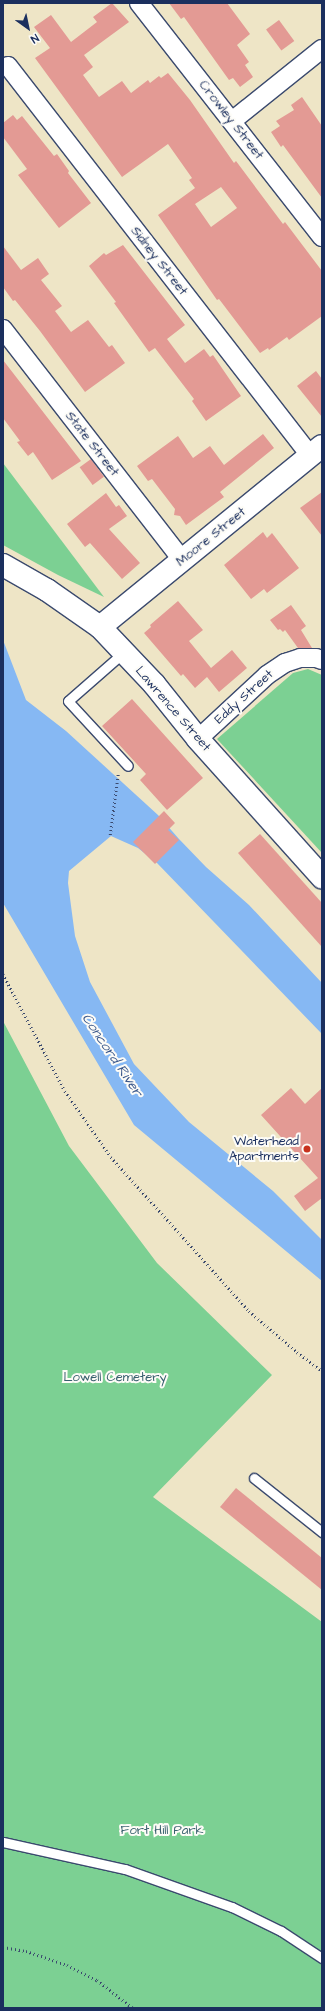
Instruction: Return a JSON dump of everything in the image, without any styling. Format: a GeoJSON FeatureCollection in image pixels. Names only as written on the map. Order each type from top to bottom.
{"type":"FeatureCollection","features":[{"type":"Feature","properties":{"kind":"main road","name":"Moore Street"},"geometry":{"type":"LineString","coordinates":[[100,627],[316,451]]}},
{"type":"Feature","properties":{"kind":"main road","name":"Lawrence Street"},"geometry":{"type":"LineString","coordinates":[[3,565],[47,590],[100,627],[154,684],[198,739],[322,876]]}},
{"type":"Feature","properties":{"kind":"street","name":"Crowley Street"},"geometry":{"type":"LineString","coordinates":[[139,3],[322,238]]}},
{"type":"Feature","properties":{"kind":"street"},"geometry":{"type":"LineString","coordinates":[[232,121],[322,49]]}},
{"type":"Feature","properties":{"kind":"street","name":"Sidney Street"},"geometry":{"type":"LineString","coordinates":[[8,66],[316,451]]}},
{"type":"Feature","properties":{"kind":"street","name":"State Street"},"geometry":{"type":"LineString","coordinates":[[3,329],[182,560]]}},
{"type":"Feature","properties":{"kind":"street","name":"Eddy Street"},"geometry":{"type":"LineString","coordinates":[[198,739],[267,675],[279,667],[300,658],[319,659]]}},
{"type":"Feature","properties":{"kind":"lane"},"geometry":{"type":"LineString","coordinates":[[124,652],[68,701],[128,766]]}},
{"type":"Feature","properties":{"kind":"lane"},"geometry":{"type":"LineString","coordinates":[[254,1478],[322,1532]]}},
{"type":"Feature","properties":{"kind":"lane"},"geometry":{"type":"LineString","coordinates":[[3,1842],[125,1869],[232,1907],[281,1931],[322,1958]]}},
{"type":"Feature","properties":{"kind":"path"},"geometry":{"type":"LineString","coordinates":[[110,835],[117,776]]}},
{"type":"Feature","properties":{"kind":"path"},"geometry":{"type":"LineString","coordinates":[[3,974],[65,1091],[111,1157],[249,1311],[322,1371]]}},
{"type":"Feature","properties":{"kind":"path"},"geometry":{"type":"LineString","coordinates":[[3,1946],[26,1951],[67,1965],[97,1980],[133,2008]]}},
{"type":"Feature","properties":{"kind":"green space"},"geometry":{"type":"Polygon","coordinates":[[[3,463],[104,597],[58,575],[3,545],[3,463]]]}},
{"type":"Feature","properties":{"kind":"green space"},"geometry":{"type":"Polygon","coordinates":[[[308,669],[322,675],[322,853],[217,739],[293,673],[308,669]]]}},
{"type":"Feature","properties":{"kind":"green space","name":"Fort Hill Park"},"geometry":{"type":"Polygon","coordinates":[[[3,1021],[69,1146],[157,1263],[272,1375],[153,1497],[322,1622],[322,2008],[3,2008],[3,1021]]]}},
{"type":"Feature","properties":{"kind":"water","name":"Concord River"},"geometry":{"type":"Polygon","coordinates":[[[3,640],[26,700],[66,731],[158,815],[206,867],[249,905],[322,983],[322,1034],[157,863],[138,848],[111,836],[69,871],[68,883],[75,936],[90,982],[134,1064],[189,1122],[273,1191],[322,1240],[322,1281],[134,1125],[3,903],[3,640]]]}},
{"type":"Feature","properties":{"kind":"building"},"geometry":{"type":"Polygon","coordinates":[[[112,3],[129,22],[84,55],[93,67],[83,75],[99,97],[122,81],[131,93],[148,80],[150,83],[159,76],[161,78],[168,73],[190,100],[234,163],[236,161],[283,224],[285,222],[322,271],[322,316],[289,340],[287,337],[269,350],[268,348],[260,353],[219,299],[217,300],[158,215],[195,188],[189,180],[192,178],[168,144],[122,177],[35,58],[50,48],[34,27],[51,15],[71,42],[97,22],[93,17],[112,3]],[[221,187],[195,204],[211,227],[237,208],[221,187]]]}},
{"type":"Feature","properties":{"kind":"building"},"geometry":{"type":"Polygon","coordinates":[[[169,3],[227,3],[250,34],[237,45],[249,62],[245,65],[253,77],[240,87],[233,78],[229,80],[184,17],[181,19],[169,3]]]}},
{"type":"Feature","properties":{"kind":"building"},"geometry":{"type":"Polygon","coordinates":[[[279,20],[294,41],[281,50],[266,29],[279,20]]]}},
{"type":"Feature","properties":{"kind":"building"},"geometry":{"type":"Polygon","coordinates":[[[302,97],[322,126],[322,198],[283,145],[281,147],[271,132],[280,126],[276,121],[294,110],[291,105],[302,97]]]}},
{"type":"Feature","properties":{"kind":"building"},"geometry":{"type":"Polygon","coordinates":[[[13,115],[17,120],[22,116],[54,156],[57,154],[69,171],[68,173],[91,203],[59,228],[18,175],[27,169],[3,137],[3,123],[13,115]]]}},
{"type":"Feature","properties":{"kind":"building"},"geometry":{"type":"Polygon","coordinates":[[[123,245],[185,325],[167,339],[185,363],[204,349],[210,357],[213,355],[241,396],[206,421],[192,401],[194,399],[155,348],[149,352],[114,303],[116,302],[89,266],[104,253],[106,255],[123,245]]]}},
{"type":"Feature","properties":{"kind":"building"},"geometry":{"type":"Polygon","coordinates":[[[3,246],[21,270],[38,258],[49,274],[41,280],[62,306],[55,311],[71,332],[88,320],[109,347],[112,345],[125,363],[85,392],[40,331],[15,300],[13,301],[3,287],[3,246]]]}},
{"type":"Feature","properties":{"kind":"building"},"geometry":{"type":"Polygon","coordinates":[[[3,360],[81,461],[52,480],[33,452],[28,456],[17,442],[20,441],[3,418],[3,360]]]}},
{"type":"Feature","properties":{"kind":"building"},"geometry":{"type":"Polygon","coordinates":[[[316,371],[322,379],[322,417],[297,386],[316,371]]]}},
{"type":"Feature","properties":{"kind":"building"},"geometry":{"type":"Polygon","coordinates":[[[263,434],[274,448],[220,492],[224,497],[186,525],[180,516],[174,515],[175,509],[152,479],[148,481],[137,466],[178,436],[193,458],[210,446],[224,465],[263,434]]]}},
{"type":"Feature","properties":{"kind":"building"},"geometry":{"type":"Polygon","coordinates":[[[91,459],[104,477],[93,485],[80,467],[91,459]]]}},
{"type":"Feature","properties":{"kind":"building"},"geometry":{"type":"Polygon","coordinates":[[[322,492],[322,536],[300,508],[322,492]]]}},
{"type":"Feature","properties":{"kind":"building"},"geometry":{"type":"Polygon","coordinates":[[[106,493],[116,507],[119,505],[127,516],[109,529],[140,563],[122,579],[90,543],[85,547],[67,524],[106,493]]]}},
{"type":"Feature","properties":{"kind":"building"},"geometry":{"type":"Polygon","coordinates":[[[263,532],[267,538],[272,533],[299,568],[267,593],[264,589],[251,599],[224,565],[263,532]]]}},
{"type":"Feature","properties":{"kind":"building"},"geometry":{"type":"Polygon","coordinates":[[[178,601],[203,630],[189,641],[211,668],[232,650],[247,668],[219,692],[207,677],[195,688],[183,674],[181,676],[144,633],[151,627],[150,625],[178,601]]]}},
{"type":"Feature","properties":{"kind":"building"},"geometry":{"type":"Polygon","coordinates":[[[291,605],[306,626],[301,630],[312,648],[298,648],[285,630],[283,632],[280,629],[278,630],[270,620],[291,605]]]}},
{"type":"Feature","properties":{"kind":"building"},"geometry":{"type":"Polygon","coordinates":[[[132,699],[203,778],[167,810],[140,780],[146,774],[102,726],[132,699]]]}},
{"type":"Feature","properties":{"kind":"building"},"geometry":{"type":"Polygon","coordinates":[[[164,811],[175,823],[168,830],[179,840],[155,864],[133,842],[164,811]]]}},
{"type":"Feature","properties":{"kind":"building"},"geometry":{"type":"Polygon","coordinates":[[[260,834],[322,903],[322,947],[238,853],[260,834]]]}},
{"type":"Feature","properties":{"kind":"building","name":"Waterhead Apartments"},"geometry":{"type":"Polygon","coordinates":[[[291,1088],[305,1104],[322,1088],[322,1198],[305,1211],[294,1196],[318,1178],[261,1115],[291,1088]]]}},
{"type":"Feature","properties":{"kind":"building"},"geometry":{"type":"Polygon","coordinates":[[[236,1488],[322,1558],[322,1590],[220,1507],[236,1488]]]}},
{"type":"Feature","properties":{"kind":"place","name":"Waterhead Apartments"},"geometry":{"type":"Point","coordinates":[307,1149]}},
{"type":"Feature","properties":{"kind":"park label","name":"Lowell Cemetery"},"geometry":{"type":"Point","coordinates":[115,1377]}}]}
